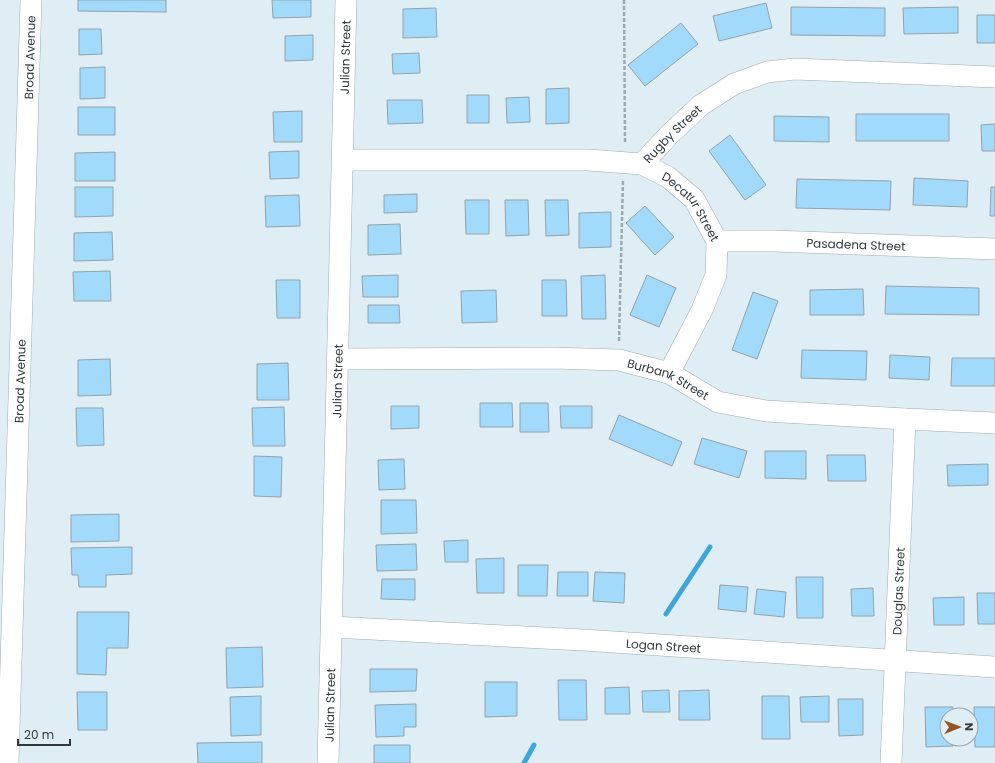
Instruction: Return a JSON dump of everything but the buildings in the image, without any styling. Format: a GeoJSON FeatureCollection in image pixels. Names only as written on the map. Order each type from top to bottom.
{"type":"FeatureCollection","features":[{"type":"Feature","properties":{"kind":"street","name":"Broad Avenue"},"geometry":{"type":"LineString","coordinates":[[8,763],[31,0]]}},
{"type":"Feature","properties":{"kind":"street","name":"Julian Street"},"geometry":{"type":"LineString","coordinates":[[328,763],[346,0]]}},
{"type":"Feature","properties":{"kind":"street","name":"Rugby Street"},"geometry":{"type":"LineString","coordinates":[[343,160],[588,160],[642,164],[670,134],[701,105],[734,84],[767,72],[795,69],[995,77]]}},
{"type":"Feature","properties":{"kind":"street","name":"Decatur Street"},"geometry":{"type":"LineString","coordinates":[[642,164],[668,177],[694,199],[717,241],[716,275],[702,310],[669,373]]}},
{"type":"Feature","properties":{"kind":"street","name":"Pasadena Street"},"geometry":{"type":"LineString","coordinates":[[717,241],[773,241],[995,249]]}},
{"type":"Feature","properties":{"kind":"street","name":"Burbank Street"},"geometry":{"type":"LineString","coordinates":[[338,359],[553,358],[618,360],[669,373],[718,402],[766,411],[995,423]]}},
{"type":"Feature","properties":{"kind":"street","name":"Douglas Street"},"geometry":{"type":"LineString","coordinates":[[891,763],[905,419]]}},
{"type":"Feature","properties":{"kind":"street","name":"Logan Street"},"geometry":{"type":"LineString","coordinates":[[332,627],[583,640],[995,667]]}},
{"type":"Feature","properties":{"kind":"waterway"},"geometry":{"type":"LineString","coordinates":[[666,614],[710,547]]}},
{"type":"Feature","properties":{"kind":"waterway"},"geometry":{"type":"LineString","coordinates":[[524,763],[534,745]]}}]}
